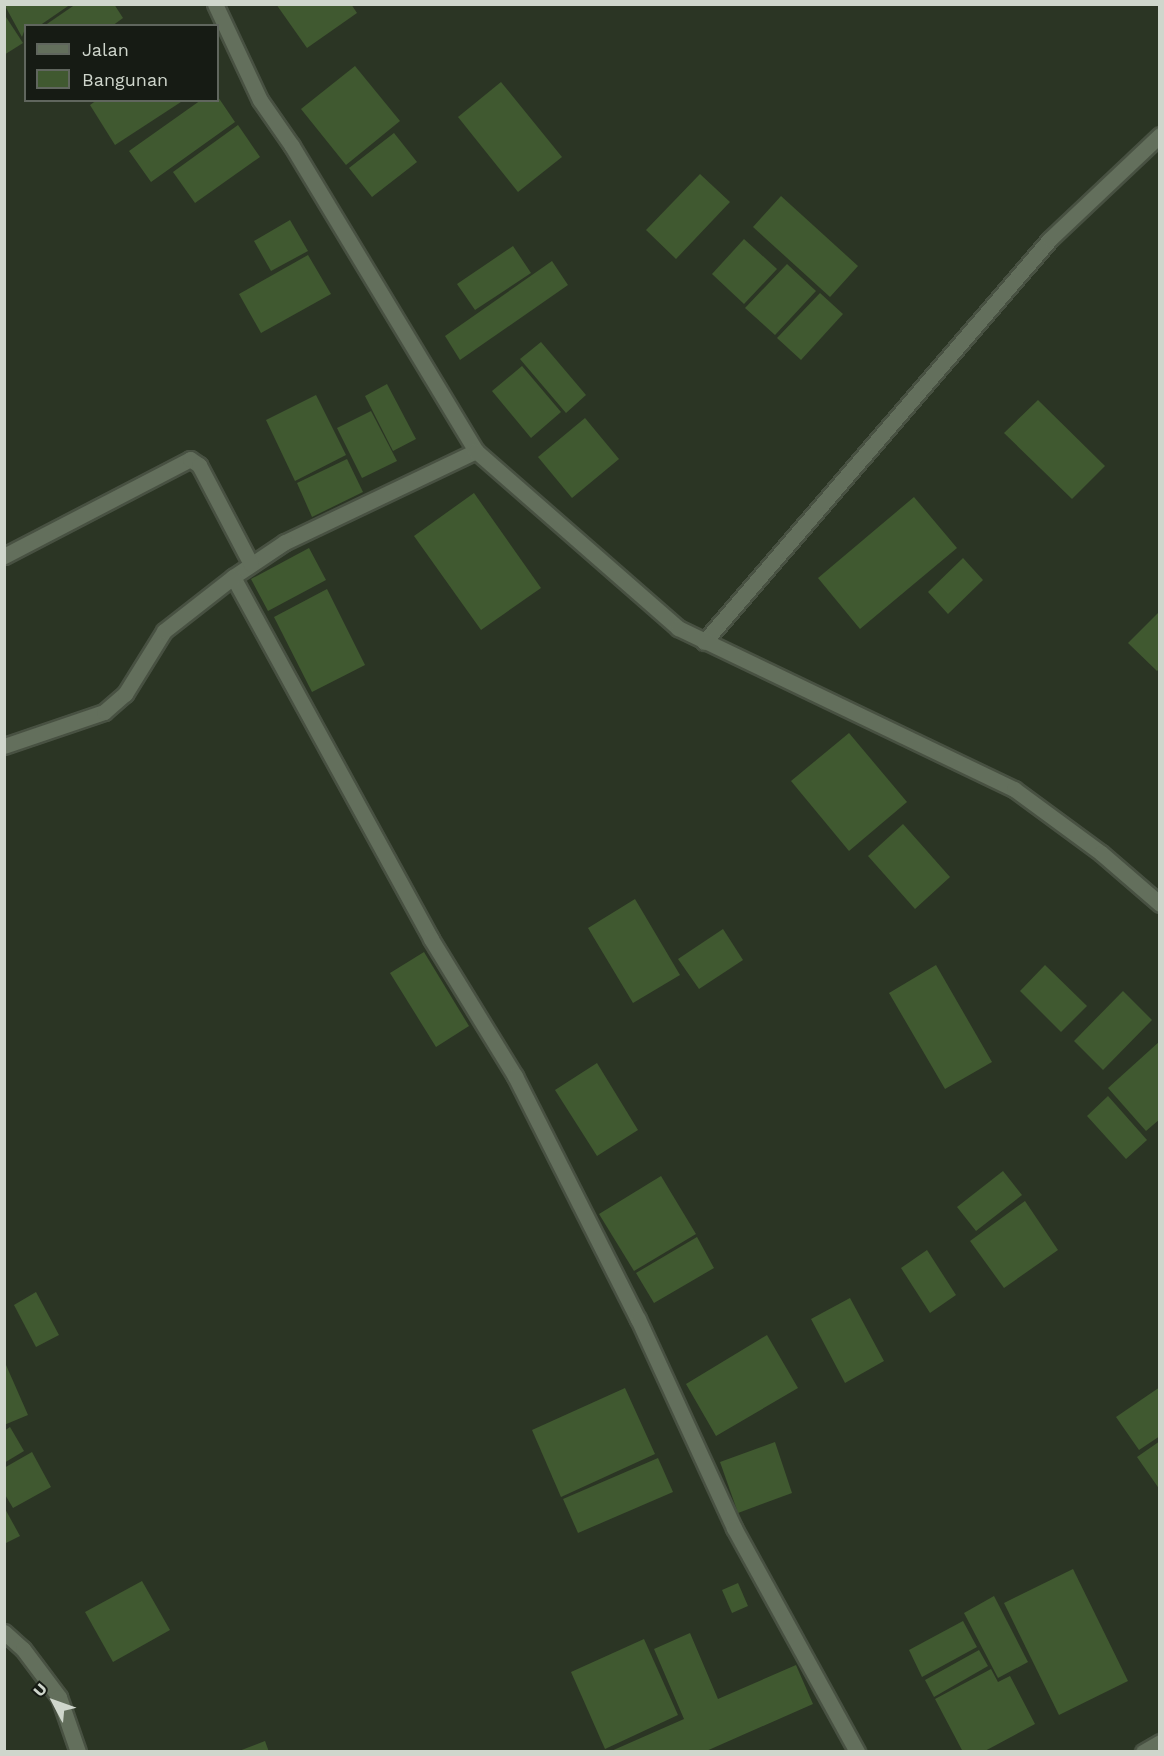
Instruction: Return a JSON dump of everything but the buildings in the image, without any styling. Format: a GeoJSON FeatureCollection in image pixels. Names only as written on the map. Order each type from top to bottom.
{"type":"FeatureCollection","features":[{"type":"Feature","properties":{"kind":"street"},"geometry":{"type":"LineString","coordinates":[[216,4],[260,100],[292,146],[476,451],[655,611],[704,642],[1014,789],[1101,853],[1160,904]]}},
{"type":"Feature","properties":{"kind":"street"},"geometry":{"type":"LineString","coordinates":[[704,642],[1050,239],[1160,135]]}},
{"type":"Feature","properties":{"kind":"street"},"geometry":{"type":"LineString","coordinates":[[4,746],[104,712],[125,694],[164,632],[250,564],[285,542],[476,451]]}},
{"type":"Feature","properties":{"kind":"street"},"geometry":{"type":"LineString","coordinates":[[4,556],[190,459],[199,465],[250,564]]}},
{"type":"Feature","properties":{"kind":"street"},"geometry":{"type":"LineString","coordinates":[[234,577],[431,939],[515,1077],[638,1318],[734,1528],[857,1752]]}},
{"type":"Feature","properties":{"kind":"street"},"geometry":{"type":"LineString","coordinates":[[4,1632],[23,1648],[59,1697],[78,1752]]}},
{"type":"Feature","properties":{"kind":"street"},"geometry":{"type":"LineString","coordinates":[[1143,1752],[1160,1742]]}}]}
